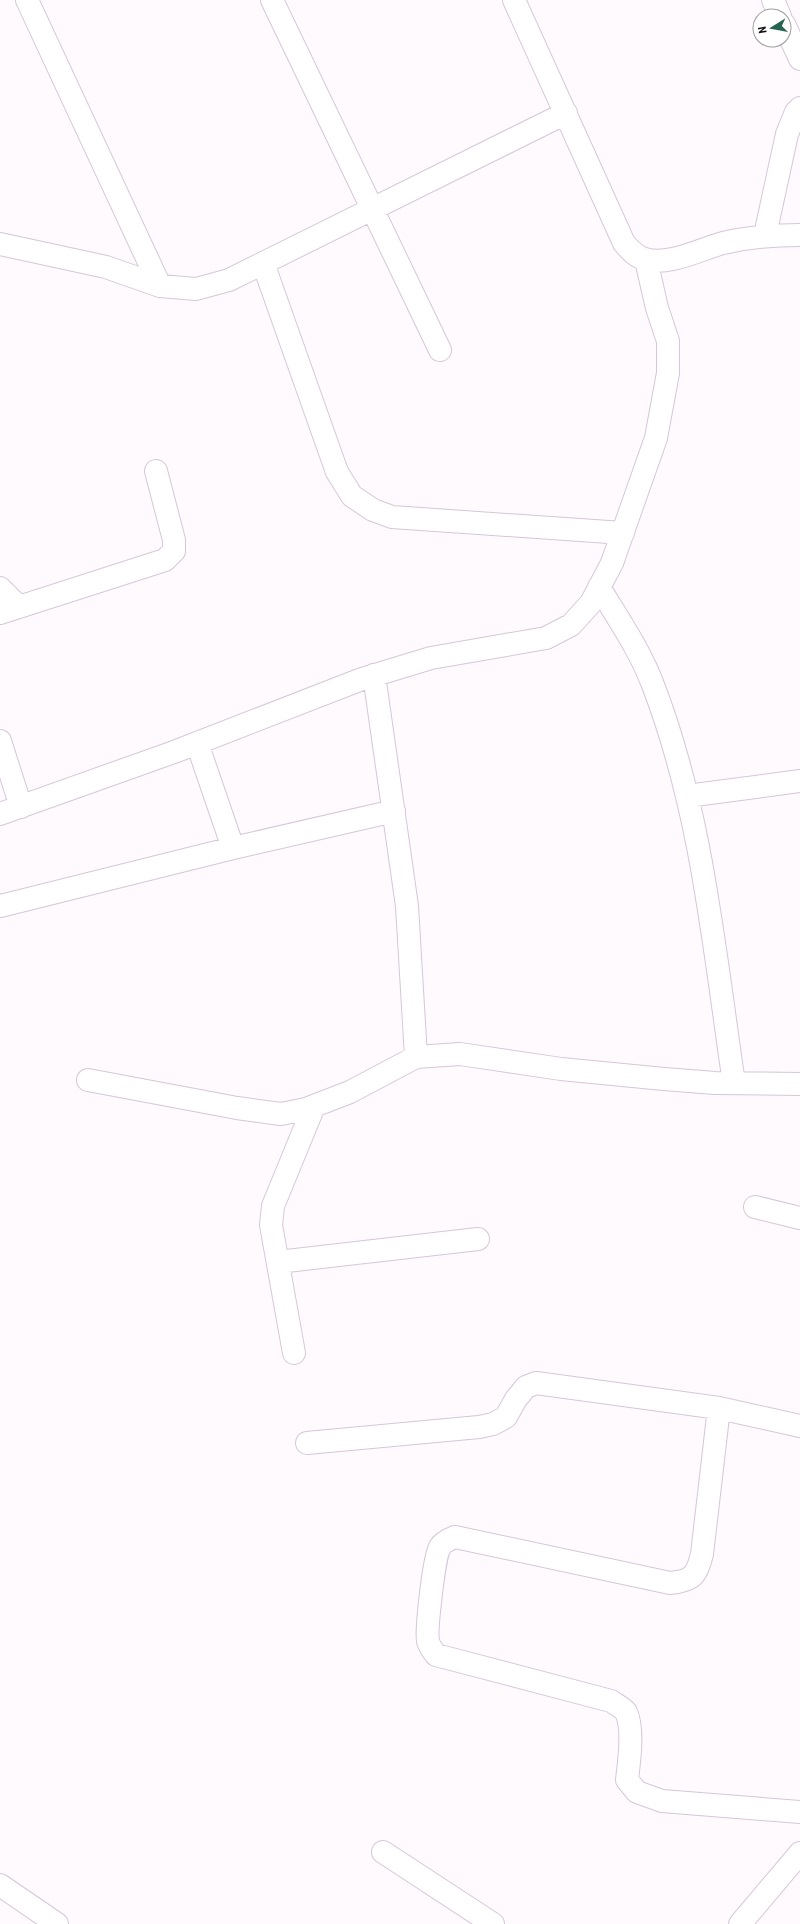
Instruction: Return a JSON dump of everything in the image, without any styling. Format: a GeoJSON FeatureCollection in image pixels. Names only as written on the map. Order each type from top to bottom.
{"type":"FeatureCollection","features":[{"type":"Feature","properties":{"kind":"street"},"geometry":{"type":"LineString","coordinates":[[27,0],[160,286]]}},
{"type":"Feature","properties":{"kind":"street"},"geometry":{"type":"LineString","coordinates":[[272,0],[440,350]]}},
{"type":"Feature","properties":{"kind":"street"},"geometry":{"type":"LineString","coordinates":[[514,0],[624,243],[633,253],[646,260],[680,257],[723,243],[765,235],[800,235]]}},
{"type":"Feature","properties":{"kind":"street"},"geometry":{"type":"LineString","coordinates":[[792,42],[800,60]]}},
{"type":"Feature","properties":{"kind":"street"},"geometry":{"type":"LineString","coordinates":[[765,235],[787,134],[796,112],[800,108]]}},
{"type":"Feature","properties":{"kind":"street"},"geometry":{"type":"LineString","coordinates":[[0,244],[106,267],[160,286],[196,289],[229,280],[566,113]]}},
{"type":"Feature","properties":{"kind":"street"},"geometry":{"type":"LineString","coordinates":[[0,814],[197,743],[374,675],[431,658],[546,638],[571,625],[590,603],[612,563],[656,438],[668,374],[668,341],[657,308],[646,260]]}},
{"type":"Feature","properties":{"kind":"street"},"geometry":{"type":"LineString","coordinates":[[263,263],[337,472],[352,496],[373,510],[392,517],[623,533]]}},
{"type":"Feature","properties":{"kind":"street"},"geometry":{"type":"LineString","coordinates":[[0,588],[9,609],[165,560],[174,551],[174,540],[156,471]]}},
{"type":"Feature","properties":{"kind":"street"},"geometry":{"type":"LineString","coordinates":[[599,587],[632,640],[653,684],[678,760],[696,833],[734,1083]]}},
{"type":"Feature","properties":{"kind":"street"},"geometry":{"type":"LineString","coordinates":[[374,675],[407,906],[416,1057]]}},
{"type":"Feature","properties":{"kind":"street"},"geometry":{"type":"LineString","coordinates":[[0,741],[21,807]]}},
{"type":"Feature","properties":{"kind":"street"},"geometry":{"type":"LineString","coordinates":[[197,743],[233,848]]}},
{"type":"Feature","properties":{"kind":"street"},"geometry":{"type":"LineString","coordinates":[[687,796],[800,781]]}},
{"type":"Feature","properties":{"kind":"street"},"geometry":{"type":"LineString","coordinates":[[0,906],[233,848],[394,811]]}},
{"type":"Feature","properties":{"kind":"street"},"geometry":{"type":"LineString","coordinates":[[88,1080],[237,1108],[281,1114],[314,1106],[350,1092],[416,1057],[460,1054],[561,1069],[701,1082],[800,1084]]}},
{"type":"Feature","properties":{"kind":"street"},"geometry":{"type":"LineString","coordinates":[[294,1353],[271,1225],[273,1206],[314,1106]]}},
{"type":"Feature","properties":{"kind":"street"},"geometry":{"type":"LineString","coordinates":[[755,1208],[800,1218]]}},
{"type":"Feature","properties":{"kind":"street"},"geometry":{"type":"LineString","coordinates":[[278,1262],[478,1239]]}},
{"type":"Feature","properties":{"kind":"street"},"geometry":{"type":"LineString","coordinates":[[307,1443],[493,1424],[506,1417],[516,1399],[526,1387],[536,1383],[719,1408],[800,1426]]}},
{"type":"Feature","properties":{"kind":"street"},"geometry":{"type":"LineString","coordinates":[[719,1408],[702,1554],[698,1571],[686,1582],[670,1583],[455,1537],[447,1540],[440,1547],[436,1564],[428,1630],[428,1643],[436,1655],[611,1701],[625,1711],[629,1732],[630,1754],[627,1780],[638,1792],[662,1801],[800,1812]]}},
{"type":"Feature","properties":{"kind":"street"},"geometry":{"type":"LineString","coordinates":[[383,1852],[493,1924]]}},
{"type":"Feature","properties":{"kind":"street"},"geometry":{"type":"LineString","coordinates":[[740,1924],[800,1852]]}},
{"type":"Feature","properties":{"kind":"street"},"geometry":{"type":"LineString","coordinates":[[0,1885],[57,1924]]}}]}
